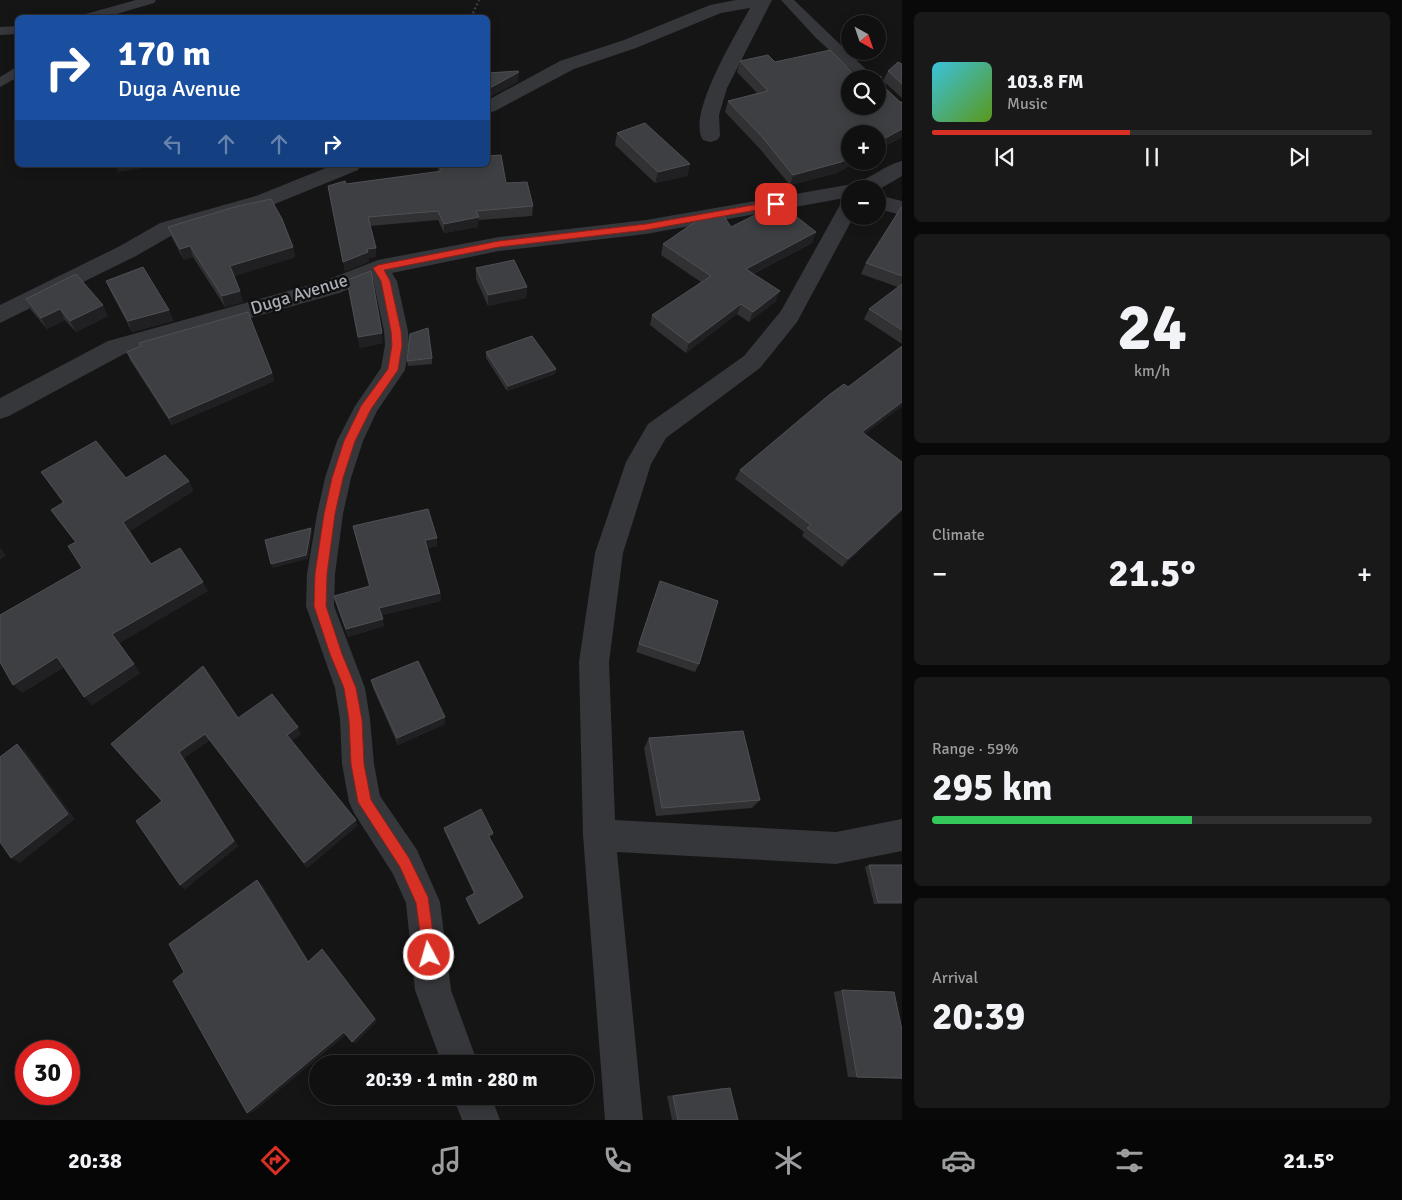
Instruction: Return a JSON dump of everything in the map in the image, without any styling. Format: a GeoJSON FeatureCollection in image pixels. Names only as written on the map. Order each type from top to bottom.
{"type":"FeatureCollection","features":[{"type":"Feature","properties":{"kind":"street"},"geometry":{"type":"LineString","coordinates":[[490,106],[567,64],[630,44],[716,9],[763,0]]}},
{"type":"Feature","properties":{"kind":"street"},"geometry":{"type":"LineString","coordinates":[[710,136],[709,115],[718,88],[763,0]]}},
{"type":"Feature","properties":{"kind":"street"},"geometry":{"type":"LineString","coordinates":[[0,315],[128,251],[168,228],[263,201],[346,167]]}},
{"type":"Feature","properties":{"kind":"street","name":"Duga Avenue"},"geometry":{"type":"LineString","coordinates":[[883,180],[902,167]]}},
{"type":"Feature","properties":{"kind":"street","name":"Duga Avenue"},"geometry":{"type":"LineString","coordinates":[[0,409],[116,347],[331,287],[378,268],[499,244],[646,227],[841,197]]}},
{"type":"Feature","properties":{"kind":"street"},"geometry":{"type":"LineString","coordinates":[[886,202],[902,208]]}},
{"type":"Feature","properties":{"kind":"street"},"geometry":{"type":"LineString","coordinates":[[624,1120],[599,835],[594,662],[609,553],[639,462],[657,431],[752,362],[790,316],[844,225]]}},
{"type":"Feature","properties":{"kind":"street"},"geometry":{"type":"LineString","coordinates":[[378,268],[386,281],[396,331],[397,345],[393,370],[366,406],[350,441],[338,478],[330,514],[321,574],[320,606],[350,688],[355,720],[358,764],[365,802],[405,862],[423,902],[433,990],[457,1055]]}},
{"type":"Feature","properties":{"kind":"street"},"geometry":{"type":"LineString","coordinates":[[599,835],[836,848],[902,835]]}},
{"type":"Feature","properties":{"kind":"street"},"geometry":{"type":"LineString","coordinates":[[475,1105],[481,1120]]}},
{"type":"Feature","properties":{"kind":"lane"},"geometry":{"type":"LineString","coordinates":[[98,15],[150,0]]}},
{"type":"Feature","properties":{"kind":"lane"},"geometry":{"type":"LineString","coordinates":[[787,0],[859,70]]}},
{"type":"Feature","properties":{"kind":"lane"},"geometry":{"type":"LineString","coordinates":[[0,31],[15,30]]}},
{"type":"Feature","properties":{"kind":"lane"},"geometry":{"type":"LineString","coordinates":[[0,83],[15,72]]}},
{"type":"Feature","properties":{"kind":"path"},"geometry":{"type":"LineString","coordinates":[[470,15],[473,13],[479,0]]}},
{"type":"Feature","properties":{"kind":"building"},"geometry":{"type":"Polygon","coordinates":[[[830,50],[850,70],[841,70],[841,115],[886,115],[886,89],[902,102],[902,129],[886,138],[886,125],[841,125],[841,162],[793,175],[763,138],[728,101],[768,91],[740,61],[768,55],[775,62],[830,50]]]}},
{"type":"Feature","properties":{"kind":"building"},"geometry":{"type":"Polygon","coordinates":[[[898,62],[902,64],[902,84],[888,71],[898,62]]]}},
{"type":"Feature","properties":{"kind":"building"},"geometry":{"type":"Polygon","coordinates":[[[518,71],[519,72],[490,88],[490,73],[518,71]]]}},
{"type":"Feature","properties":{"kind":"building"},"geometry":{"type":"Polygon","coordinates":[[[645,123],[690,164],[658,172],[617,133],[645,123]]]}},
{"type":"Feature","properties":{"kind":"building"},"geometry":{"type":"Polygon","coordinates":[[[501,155],[506,183],[527,182],[533,206],[476,211],[479,217],[444,224],[438,211],[368,217],[376,248],[367,249],[368,252],[343,262],[328,186],[345,181],[346,184],[442,171],[440,167],[490,167],[490,156],[501,155]]]}},
{"type":"Feature","properties":{"kind":"building"},"geometry":{"type":"Polygon","coordinates":[[[271,199],[282,219],[293,247],[230,266],[240,291],[222,296],[190,246],[180,249],[168,227],[238,206],[271,199]]]}},
{"type":"Feature","properties":{"kind":"building"},"geometry":{"type":"Polygon","coordinates":[[[779,203],[816,232],[746,269],[780,291],[753,312],[741,304],[689,343],[652,315],[711,276],[663,244],[705,215],[721,212],[731,227],[779,203]]]}},
{"type":"Feature","properties":{"kind":"building"},"geometry":{"type":"Polygon","coordinates":[[[902,206],[902,276],[866,263],[902,206]]]}},
{"type":"Feature","properties":{"kind":"building"},"geometry":{"type":"Polygon","coordinates":[[[514,260],[527,287],[488,295],[476,268],[514,260]]]}},
{"type":"Feature","properties":{"kind":"building"},"geometry":{"type":"Polygon","coordinates":[[[143,267],[169,310],[128,321],[106,281],[143,267]]]}},
{"type":"Feature","properties":{"kind":"building"},"geometry":{"type":"Polygon","coordinates":[[[371,271],[382,333],[358,337],[347,280],[371,271]]]}},
{"type":"Feature","properties":{"kind":"building"},"geometry":{"type":"Polygon","coordinates":[[[76,274],[103,305],[70,321],[60,309],[41,318],[26,299],[76,274]]]}},
{"type":"Feature","properties":{"kind":"building"},"geometry":{"type":"Polygon","coordinates":[[[902,284],[902,330],[869,309],[902,284]]]}},
{"type":"Feature","properties":{"kind":"building"},"geometry":{"type":"Polygon","coordinates":[[[248,312],[272,373],[169,418],[127,352],[141,346],[139,343],[248,312]]]}},
{"type":"Feature","properties":{"kind":"building"},"geometry":{"type":"Polygon","coordinates":[[[428,328],[432,358],[407,361],[410,334],[428,328]]]}},
{"type":"Feature","properties":{"kind":"building"},"geometry":{"type":"Polygon","coordinates":[[[532,336],[556,369],[508,386],[486,352],[532,336]]]}},
{"type":"Feature","properties":{"kind":"building"},"geometry":{"type":"Polygon","coordinates":[[[902,346],[902,402],[862,432],[902,462],[902,509],[848,559],[807,528],[811,525],[740,470],[829,395],[844,384],[848,387],[902,346]]]}},
{"type":"Feature","properties":{"kind":"building"},"geometry":{"type":"Polygon","coordinates":[[[96,441],[126,478],[165,455],[189,481],[123,522],[151,564],[180,548],[203,582],[112,634],[134,664],[84,697],[57,657],[13,685],[0,662],[0,615],[82,568],[68,546],[76,542],[51,510],[64,502],[41,472],[96,441]]]}},
{"type":"Feature","properties":{"kind":"building"},"geometry":{"type":"Polygon","coordinates":[[[428,509],[437,538],[425,540],[440,593],[379,608],[383,619],[346,629],[334,596],[370,586],[353,526],[428,509]]]}},
{"type":"Feature","properties":{"kind":"building"},"geometry":{"type":"Polygon","coordinates":[[[311,528],[306,555],[271,564],[265,540],[311,528]]]}},
{"type":"Feature","properties":{"kind":"building"},"geometry":{"type":"Polygon","coordinates":[[[660,581],[718,601],[699,664],[639,644],[660,581]]]}},
{"type":"Feature","properties":{"kind":"building"},"geometry":{"type":"Polygon","coordinates":[[[418,661],[445,717],[397,738],[371,680],[418,661]]]}},
{"type":"Feature","properties":{"kind":"building"},"geometry":{"type":"Polygon","coordinates":[[[203,666],[238,718],[272,694],[298,727],[287,735],[356,820],[304,863],[205,734],[179,752],[234,841],[180,885],[136,821],[162,801],[111,744],[203,666]]]}},
{"type":"Feature","properties":{"kind":"building"},"geometry":{"type":"Polygon","coordinates":[[[743,731],[760,800],[662,808],[649,738],[743,731]]]}},
{"type":"Feature","properties":{"kind":"building"},"geometry":{"type":"Polygon","coordinates":[[[17,744],[68,814],[11,858],[0,842],[0,757],[17,744]]]}},
{"type":"Feature","properties":{"kind":"building"},"geometry":{"type":"Polygon","coordinates":[[[481,809],[493,833],[488,835],[523,897],[479,924],[466,898],[475,893],[444,828],[481,809]]]}},
{"type":"Feature","properties":{"kind":"building"},"geometry":{"type":"Polygon","coordinates":[[[869,865],[902,865],[902,902],[878,902],[869,865]]]}},
{"type":"Feature","properties":{"kind":"building"},"geometry":{"type":"Polygon","coordinates":[[[257,880],[308,962],[322,949],[375,1019],[352,1042],[344,1032],[316,1055],[309,1055],[309,1061],[247,1113],[173,981],[184,972],[169,944],[257,880]]]}},
{"type":"Feature","properties":{"kind":"building"},"geometry":{"type":"Polygon","coordinates":[[[842,990],[894,992],[902,1030],[902,1078],[857,1077],[842,990]]]}},
{"type":"Feature","properties":{"kind":"building"},"geometry":{"type":"Polygon","coordinates":[[[730,1088],[738,1120],[678,1120],[673,1096],[730,1088]]]}},
{"type":"Feature","properties":{"kind":"route"},"geometry":{"type":"LineString","coordinates":[[429,955],[423,902],[405,862],[365,802],[358,764],[355,720],[350,688],[320,606],[321,574],[330,514],[338,478],[350,441],[366,406],[393,370],[397,345],[396,331],[386,281],[378,268],[499,244],[646,227],[776,204]]}}]}
